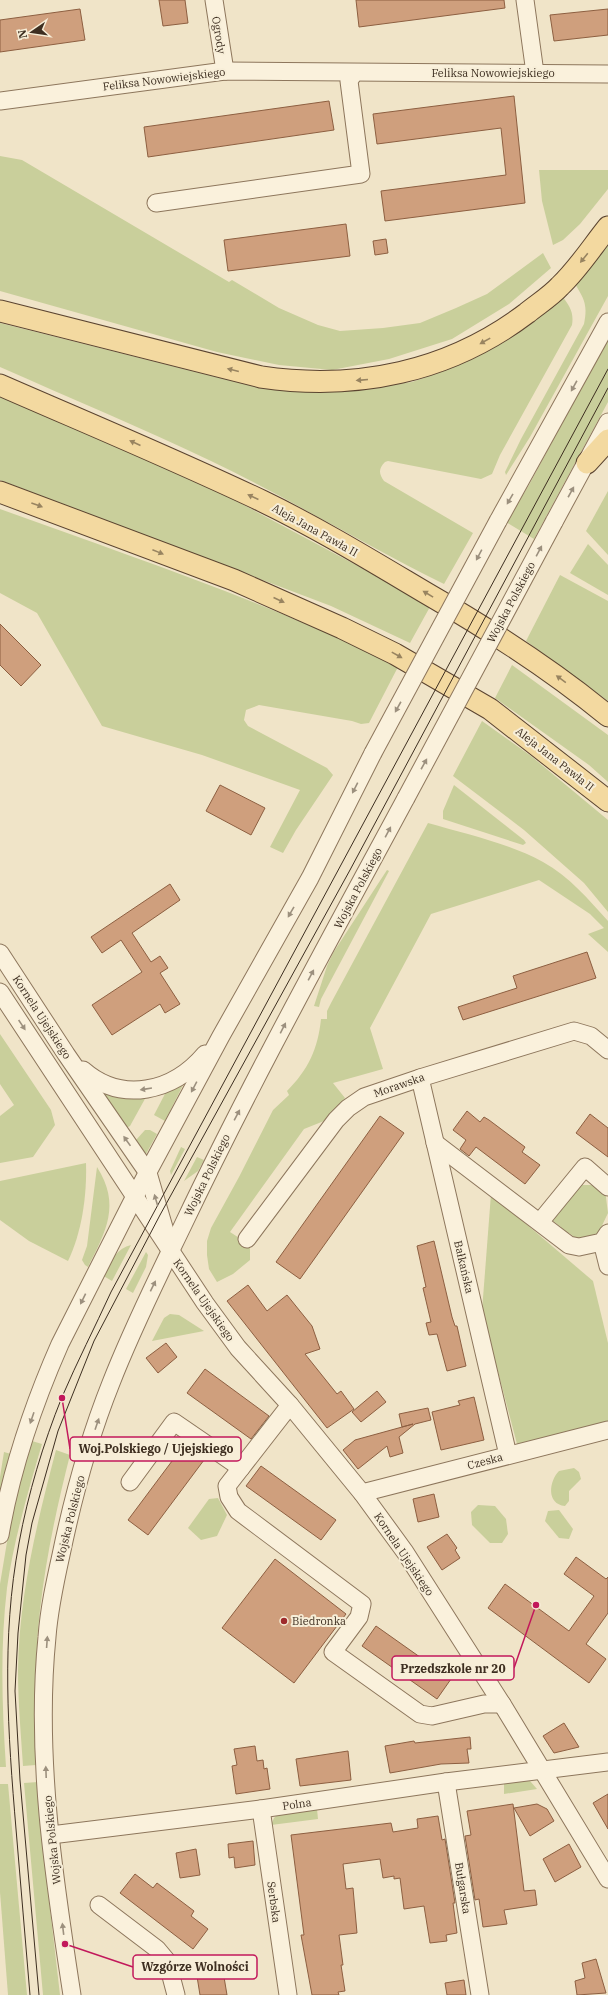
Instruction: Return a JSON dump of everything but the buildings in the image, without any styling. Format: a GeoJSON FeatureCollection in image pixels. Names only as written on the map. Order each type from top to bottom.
{"type":"FeatureCollection","features":[{"type":"Feature","properties":{"kind":"main road"},"geometry":{"type":"LineString","coordinates":[[0,311],[261,377],[291,381],[336,382],[371,379],[408,371],[449,358],[503,331],[560,286],[608,227]]}},
{"type":"Feature","properties":{"kind":"main road","name":"Aleja Jana Pawła II"},"geometry":{"type":"LineString","coordinates":[[0,385],[191,468],[263,502],[309,526],[506,640],[603,710]]}},
{"type":"Feature","properties":{"kind":"main road"},"geometry":{"type":"LineString","coordinates":[[587,463],[608,440]]}},
{"type":"Feature","properties":{"kind":"main road","name":"Aleja Jana Pawła II"},"geometry":{"type":"LineString","coordinates":[[0,492],[234,580],[342,628],[395,654],[490,709],[608,801]]}},
{"type":"Feature","properties":{"kind":"street","name":"Ogrody"},"geometry":{"type":"LineString","coordinates":[[214,0],[225,70]]}},
{"type":"Feature","properties":{"kind":"street"},"geometry":{"type":"LineString","coordinates":[[525,0],[535,73]]}},
{"type":"Feature","properties":{"kind":"street","name":"Feliksa Nowowiejskiego"},"geometry":{"type":"LineString","coordinates":[[0,101],[225,70],[354,73],[608,74]]}},
{"type":"Feature","properties":{"kind":"street"},"geometry":{"type":"LineString","coordinates":[[156,204],[362,174],[349,81],[354,73]]}},
{"type":"Feature","properties":{"kind":"street"},"geometry":{"type":"LineString","coordinates":[[0,1535],[22,1448],[52,1364],[136,1196],[221,1036],[310,878],[373,753],[498,521],[608,322]]}},
{"type":"Feature","properties":{"kind":"street","name":"Wojska Polskiego"},"geometry":{"type":"LineString","coordinates":[[72,1995],[51,1836],[46,1777],[44,1679],[52,1595],[69,1515],[110,1385],[142,1310],[216,1155],[608,422]]}},
{"type":"Feature","properties":{"kind":"street","name":"Kornela Ujejskiego"},"geometry":{"type":"LineString","coordinates":[[0,953],[66,1054],[148,1173],[170,1251]]}},
{"type":"Feature","properties":{"kind":"street","name":"Kornela Ujejskiego"},"geometry":{"type":"LineString","coordinates":[[0,992],[136,1196],[170,1251],[238,1348],[290,1405],[362,1493],[405,1552],[502,1704],[608,1879]]}},
{"type":"Feature","properties":{"kind":"street","name":"Morawska"},"geometry":{"type":"LineString","coordinates":[[247,1239],[336,1120],[348,1108],[364,1097],[420,1078],[574,1031],[591,1036],[608,1050]]}},
{"type":"Feature","properties":{"kind":"street"},"geometry":{"type":"LineString","coordinates":[[66,1054],[100,1082],[125,1090],[147,1090],[168,1084],[182,1076],[198,1062],[221,1036]]}},
{"type":"Feature","properties":{"kind":"street","name":"Bałkańska"},"geometry":{"type":"LineString","coordinates":[[420,1078],[508,1455]]}},
{"type":"Feature","properties":{"kind":"street"},"geometry":{"type":"LineString","coordinates":[[435,1144],[570,1245],[580,1248],[605,1238],[608,1266]]}},
{"type":"Feature","properties":{"kind":"street"},"geometry":{"type":"LineString","coordinates":[[540,1222],[585,1167],[608,1187]]}},
{"type":"Feature","properties":{"kind":"street"},"geometry":{"type":"LineString","coordinates":[[290,1405],[228,1486],[229,1497],[238,1511],[362,1604],[359,1618],[333,1652],[420,1714],[432,1716],[484,1704],[502,1704]]}},
{"type":"Feature","properties":{"kind":"street"},"geometry":{"type":"LineString","coordinates":[[130,1482],[174,1422],[241,1468]]}},
{"type":"Feature","properties":{"kind":"street","name":"Czeska"},"geometry":{"type":"LineString","coordinates":[[362,1493],[608,1430]]}},
{"type":"Feature","properties":{"kind":"street","name":"Polna"},"geometry":{"type":"LineString","coordinates":[[51,1836],[261,1809],[446,1782],[608,1762]]}},
{"type":"Feature","properties":{"kind":"street","name":"Bułgarska"},"geometry":{"type":"LineString","coordinates":[[446,1782],[480,1995]]}},
{"type":"Feature","properties":{"kind":"street","name":"Serbska"},"geometry":{"type":"LineString","coordinates":[[261,1809],[288,1995]]}},
{"type":"Feature","properties":{"kind":"street"},"geometry":{"type":"LineString","coordinates":[[99,1904],[157,1949],[167,1961],[176,1995]]}},
{"type":"Feature","properties":{"kind":"green space"},"geometry":{"type":"Polygon","coordinates":[[[0,156],[22,160],[229,282],[232,280],[279,308],[318,325],[340,331],[383,328],[420,323],[487,294],[543,253],[551,268],[509,304],[452,339],[389,359],[332,370],[279,365],[217,352],[0,291],[0,156]]]}},
{"type":"Feature","properties":{"kind":"green space"},"geometry":{"type":"Polygon","coordinates":[[[539,170],[608,170],[608,189],[580,224],[563,240],[553,245],[542,201],[539,170]]]}},
{"type":"Feature","properties":{"kind":"green space"},"geometry":{"type":"Polygon","coordinates":[[[608,244],[608,296],[530,437],[506,475],[505,472],[521,439],[584,324],[586,311],[585,306],[574,282],[608,244]]]}},
{"type":"Feature","properties":{"kind":"green space"},"geometry":{"type":"Polygon","coordinates":[[[562,296],[571,310],[572,325],[500,455],[492,474],[481,479],[388,461],[385,462],[380,469],[380,474],[384,481],[473,533],[444,584],[211,461],[0,367],[0,323],[260,388],[318,392],[348,391],[412,382],[443,371],[472,358],[562,296]]]}},
{"type":"Feature","properties":{"kind":"green space"},"geometry":{"type":"Polygon","coordinates":[[[608,338],[608,402],[534,539],[506,522],[529,485],[608,338]]]}},
{"type":"Feature","properties":{"kind":"green space"},"geometry":{"type":"Polygon","coordinates":[[[0,395],[199,481],[431,605],[410,643],[331,606],[0,480],[0,395]]]}},
{"type":"Feature","properties":{"kind":"green space"},"geometry":{"type":"Polygon","coordinates":[[[608,491],[608,555],[586,531],[608,491]]]}},
{"type":"Feature","properties":{"kind":"green space"},"geometry":{"type":"Polygon","coordinates":[[[0,509],[236,595],[399,665],[369,723],[361,724],[352,721],[259,705],[246,710],[244,720],[248,726],[327,768],[333,775],[296,830],[283,853],[270,847],[300,790],[202,755],[102,726],[37,613],[0,593],[0,509]]]}},
{"type":"Feature","properties":{"kind":"green space"},"geometry":{"type":"Polygon","coordinates":[[[588,544],[608,565],[608,595],[570,573],[588,544]]]}},
{"type":"Feature","properties":{"kind":"green space"},"geometry":{"type":"Polygon","coordinates":[[[560,575],[608,601],[608,701],[526,641],[560,575]]]}},
{"type":"Feature","properties":{"kind":"green space"},"geometry":{"type":"Polygon","coordinates":[[[512,665],[608,735],[608,782],[589,765],[495,698],[512,665]]]}},
{"type":"Feature","properties":{"kind":"green space"},"geometry":{"type":"Polygon","coordinates":[[[482,721],[531,756],[608,820],[608,912],[584,883],[524,830],[453,776],[482,721]]]}},
{"type":"Feature","properties":{"kind":"green space"},"geometry":{"type":"Polygon","coordinates":[[[454,785],[526,843],[523,845],[443,819],[443,811],[454,785]]]}},
{"type":"Feature","properties":{"kind":"green space"},"geometry":{"type":"Polygon","coordinates":[[[428,823],[516,849],[543,862],[561,874],[578,889],[608,921],[608,952],[588,934],[604,928],[590,914],[539,880],[431,914],[370,1028],[383,1069],[333,1083],[345,1098],[329,1119],[304,1129],[230,1232],[250,1245],[250,1260],[233,1274],[217,1282],[209,1269],[207,1255],[207,1241],[211,1228],[273,1110],[289,1095],[287,1091],[301,1075],[311,1058],[320,1030],[321,1019],[327,1019],[327,1011],[331,1003],[428,823]]]}},
{"type":"Feature","properties":{"kind":"green space"},"geometry":{"type":"Polygon","coordinates":[[[387,870],[389,871],[321,999],[319,1007],[314,1006],[327,966],[333,953],[387,870]]]}},
{"type":"Feature","properties":{"kind":"green space"},"geometry":{"type":"Polygon","coordinates":[[[0,1034],[51,1110],[55,1125],[33,1157],[0,1163],[0,1116],[14,1105],[0,1084],[0,1034]]]}},
{"type":"Feature","properties":{"kind":"green space"},"geometry":{"type":"Polygon","coordinates":[[[185,1081],[165,1121],[154,1115],[167,1090],[185,1081]]]}},
{"type":"Feature","properties":{"kind":"green space"},"geometry":{"type":"Polygon","coordinates":[[[104,1092],[146,1097],[130,1126],[126,1128],[103,1094],[104,1092]]]}},
{"type":"Feature","properties":{"kind":"green space"},"geometry":{"type":"Polygon","coordinates":[[[145,1130],[150,1130],[157,1134],[146,1154],[136,1140],[145,1130]]]}},
{"type":"Feature","properties":{"kind":"green space"},"geometry":{"type":"Polygon","coordinates":[[[181,1147],[185,1149],[171,1175],[170,1171],[181,1147]]]}},
{"type":"Feature","properties":{"kind":"green space"},"geometry":{"type":"Polygon","coordinates":[[[197,1157],[204,1160],[198,1171],[184,1181],[197,1157]]]}},
{"type":"Feature","properties":{"kind":"green space"},"geometry":{"type":"Polygon","coordinates":[[[86,1163],[86,1188],[83,1213],[77,1238],[68,1261],[29,1241],[0,1220],[0,1181],[86,1163]]]}},
{"type":"Feature","properties":{"kind":"green space"},"geometry":{"type":"Polygon","coordinates":[[[97,1167],[104,1181],[108,1194],[108,1218],[105,1230],[88,1267],[82,1260],[87,1246],[97,1167]]]}},
{"type":"Feature","properties":{"kind":"green space"},"geometry":{"type":"Polygon","coordinates":[[[578,1185],[596,1185],[605,1190],[608,1213],[598,1234],[595,1237],[570,1240],[573,1236],[569,1233],[565,1237],[558,1231],[561,1227],[553,1221],[553,1219],[578,1185]]]}},
{"type":"Feature","properties":{"kind":"green space"},"geometry":{"type":"Polygon","coordinates":[[[491,1194],[593,1281],[608,1343],[608,1422],[517,1444],[482,1311],[491,1194]]]}},
{"type":"Feature","properties":{"kind":"green space"},"geometry":{"type":"Polygon","coordinates":[[[131,1245],[112,1281],[102,1275],[118,1253],[122,1249],[131,1245]]]}},
{"type":"Feature","properties":{"kind":"green space"},"geometry":{"type":"Polygon","coordinates":[[[146,1252],[148,1255],[146,1267],[133,1293],[126,1289],[146,1252]]]}},
{"type":"Feature","properties":{"kind":"green space"},"geometry":{"type":"Polygon","coordinates":[[[170,1314],[179,1315],[204,1331],[152,1341],[164,1318],[170,1314]]]}},
{"type":"Feature","properties":{"kind":"green space"},"geometry":{"type":"Polygon","coordinates":[[[32,1441],[42,1444],[17,1534],[7,1588],[3,1632],[2,1677],[6,1767],[0,1767],[0,1584],[10,1524],[21,1474],[32,1441]]]}},
{"type":"Feature","properties":{"kind":"green space"},"geometry":{"type":"Polygon","coordinates":[[[56,1450],[70,1455],[52,1532],[40,1610],[36,1668],[36,1765],[23,1766],[19,1707],[19,1643],[25,1587],[30,1559],[56,1450]]]}},
{"type":"Feature","properties":{"kind":"green space"},"geometry":{"type":"Polygon","coordinates":[[[4,1452],[11,1454],[0,1497],[0,1477],[4,1452]]]}},
{"type":"Feature","properties":{"kind":"green space"},"geometry":{"type":"Polygon","coordinates":[[[574,1468],[579,1472],[581,1479],[569,1491],[569,1501],[565,1506],[559,1504],[552,1497],[551,1486],[559,1471],[574,1468]]]}},
{"type":"Feature","properties":{"kind":"green space"},"geometry":{"type":"Polygon","coordinates":[[[218,1498],[227,1515],[217,1536],[201,1540],[188,1528],[209,1499],[218,1498]]]}},
{"type":"Feature","properties":{"kind":"green space"},"geometry":{"type":"Polygon","coordinates":[[[478,1505],[495,1506],[506,1519],[508,1534],[502,1543],[490,1543],[472,1525],[471,1512],[478,1505]]]}},
{"type":"Feature","properties":{"kind":"green space"},"geometry":{"type":"Polygon","coordinates":[[[559,1510],[573,1529],[569,1539],[559,1538],[545,1521],[548,1511],[559,1510]]]}},
{"type":"Feature","properties":{"kind":"green space"},"geometry":{"type":"Polygon","coordinates":[[[530,1781],[537,1789],[504,1794],[504,1783],[530,1781]]]}},
{"type":"Feature","properties":{"kind":"green space"},"geometry":{"type":"Polygon","coordinates":[[[38,1782],[43,1848],[60,1995],[43,1995],[24,1783],[38,1782]]]}},
{"type":"Feature","properties":{"kind":"green space"},"geometry":{"type":"Polygon","coordinates":[[[0,1784],[8,1784],[27,1995],[8,1995],[0,1892],[0,1784]]]}},
{"type":"Feature","properties":{"kind":"green space"},"geometry":{"type":"Polygon","coordinates":[[[317,1809],[318,1819],[271,1825],[274,1818],[278,1814],[317,1809]]]}},
{"type":"Feature","properties":{"kind":"tram line"},"geometry":{"type":"LineString","coordinates":[[30,1995],[11,1758],[8,1650],[13,1579],[19,1543],[37,1469],[49,1433],[62,1397],[111,1292],[608,369]]}},
{"type":"Feature","properties":{"kind":"tram line"},"geometry":{"type":"LineString","coordinates":[[39,1995],[20,1780],[15,1691],[18,1633],[26,1555],[32,1523],[58,1431],[94,1341],[160,1215],[350,870],[608,388]]}},
{"type":"Feature","properties":{"kind":"place","name":"Woj.Polskiego / Ujejskiego"},"geometry":{"type":"Point","coordinates":[62,1398]}},
{"type":"Feature","properties":{"kind":"place","name":"Przedszkole nr 20"},"geometry":{"type":"Point","coordinates":[536,1605]}},
{"type":"Feature","properties":{"kind":"place","name":"Biedronka"},"geometry":{"type":"Point","coordinates":[284,1621]}},
{"type":"Feature","properties":{"kind":"place","name":"Wzgórze Wolności"},"geometry":{"type":"Point","coordinates":[65,1944]}}]}
